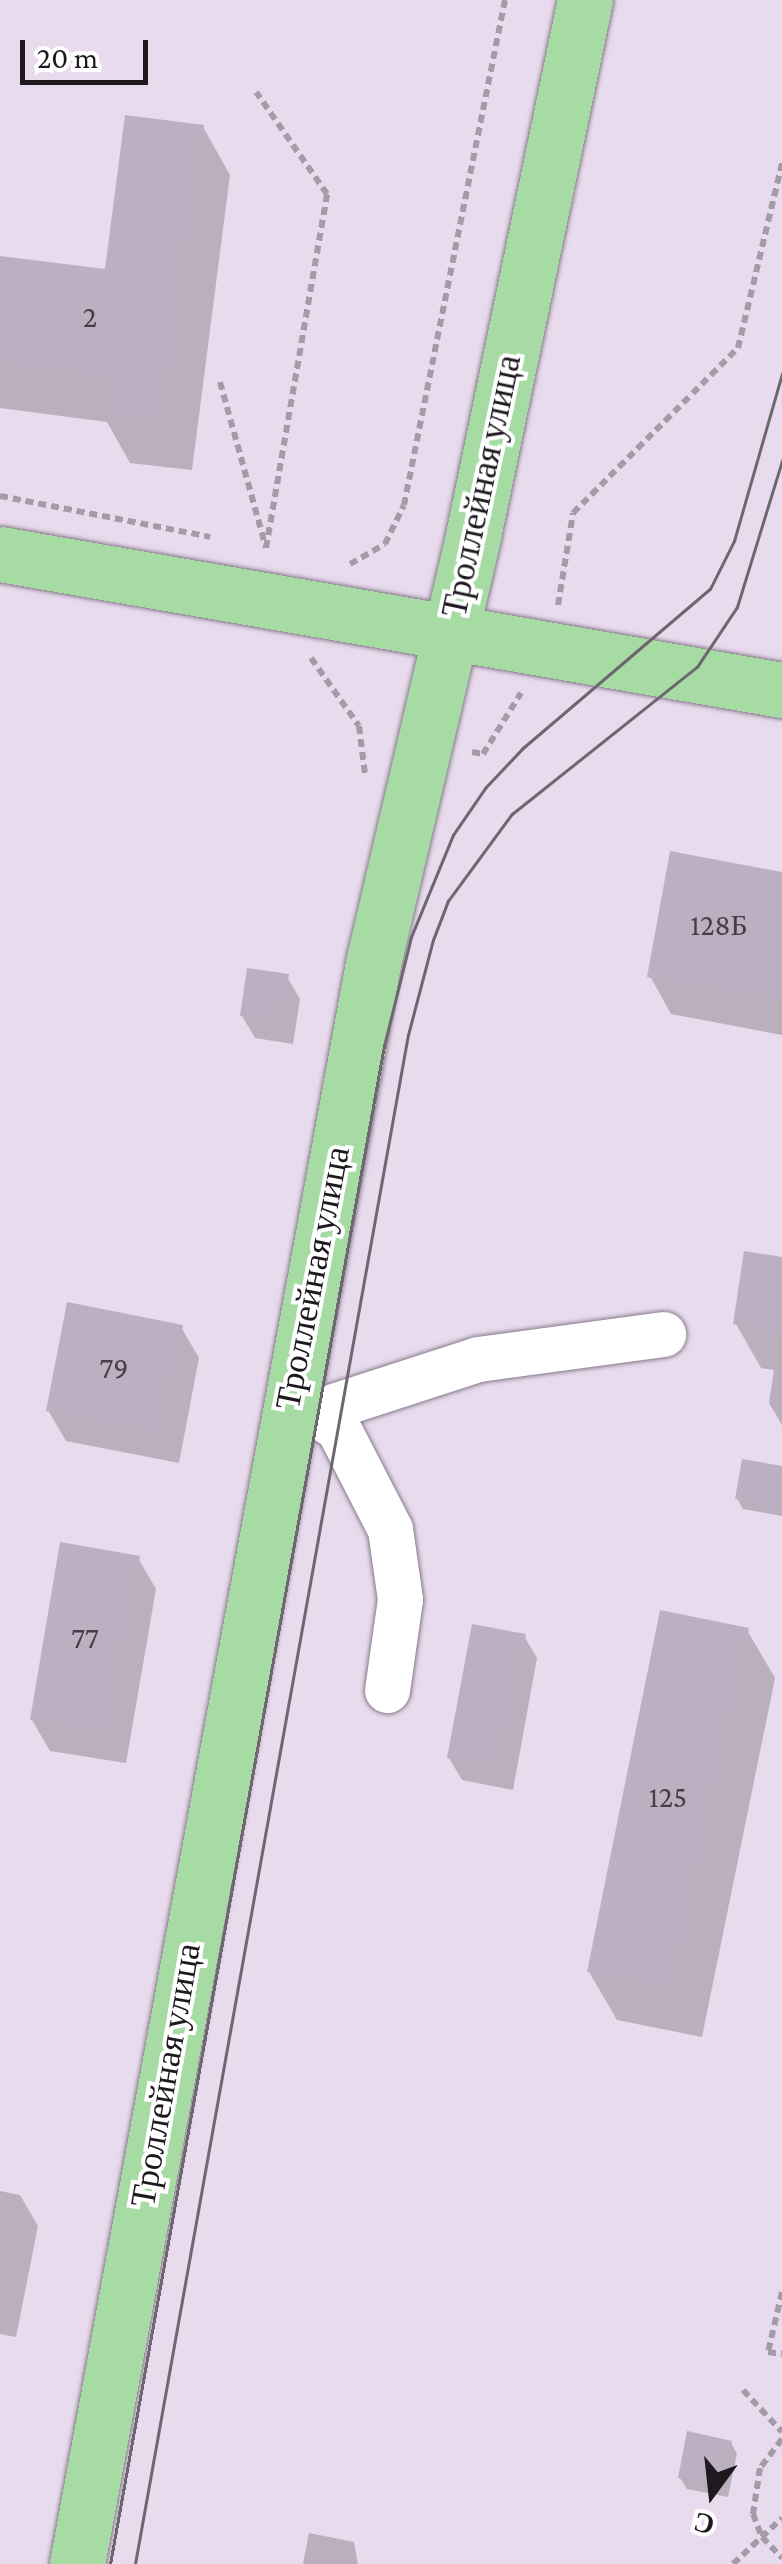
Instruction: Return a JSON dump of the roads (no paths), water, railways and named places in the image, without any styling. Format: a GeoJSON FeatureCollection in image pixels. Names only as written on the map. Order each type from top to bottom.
{"type":"FeatureCollection","features":[{"type":"Feature","properties":{"kind":"main road","name":"Троллейная улица"},"geometry":{"type":"LineString","coordinates":[[77,2564],[304,1405],[374,959],[451,628],[585,0]]}},
{"type":"Feature","properties":{"kind":"main road"},"geometry":{"type":"LineString","coordinates":[[0,554],[451,628],[782,690]]}},
{"type":"Feature","properties":{"kind":"lane"},"geometry":{"type":"LineString","coordinates":[[304,1405],[494,1355],[663,1334]]}},
{"type":"Feature","properties":{"kind":"lane"},"geometry":{"type":"LineString","coordinates":[[304,1405],[338,1428],[372,1484],[399,1558],[388,1690]]}},
{"type":"Feature","properties":{"kind":"tram line"},"geometry":{"type":"LineString","coordinates":[[110,2564],[384,1046],[411,937],[453,835],[486,787],[523,748],[710,589],[734,541],[782,374]]}},
{"type":"Feature","properties":{"kind":"tram line"},"geometry":{"type":"LineString","coordinates":[[135,2564],[408,1035],[433,940],[448,901],[512,814],[697,667],[737,607],[782,461]]}}]}
